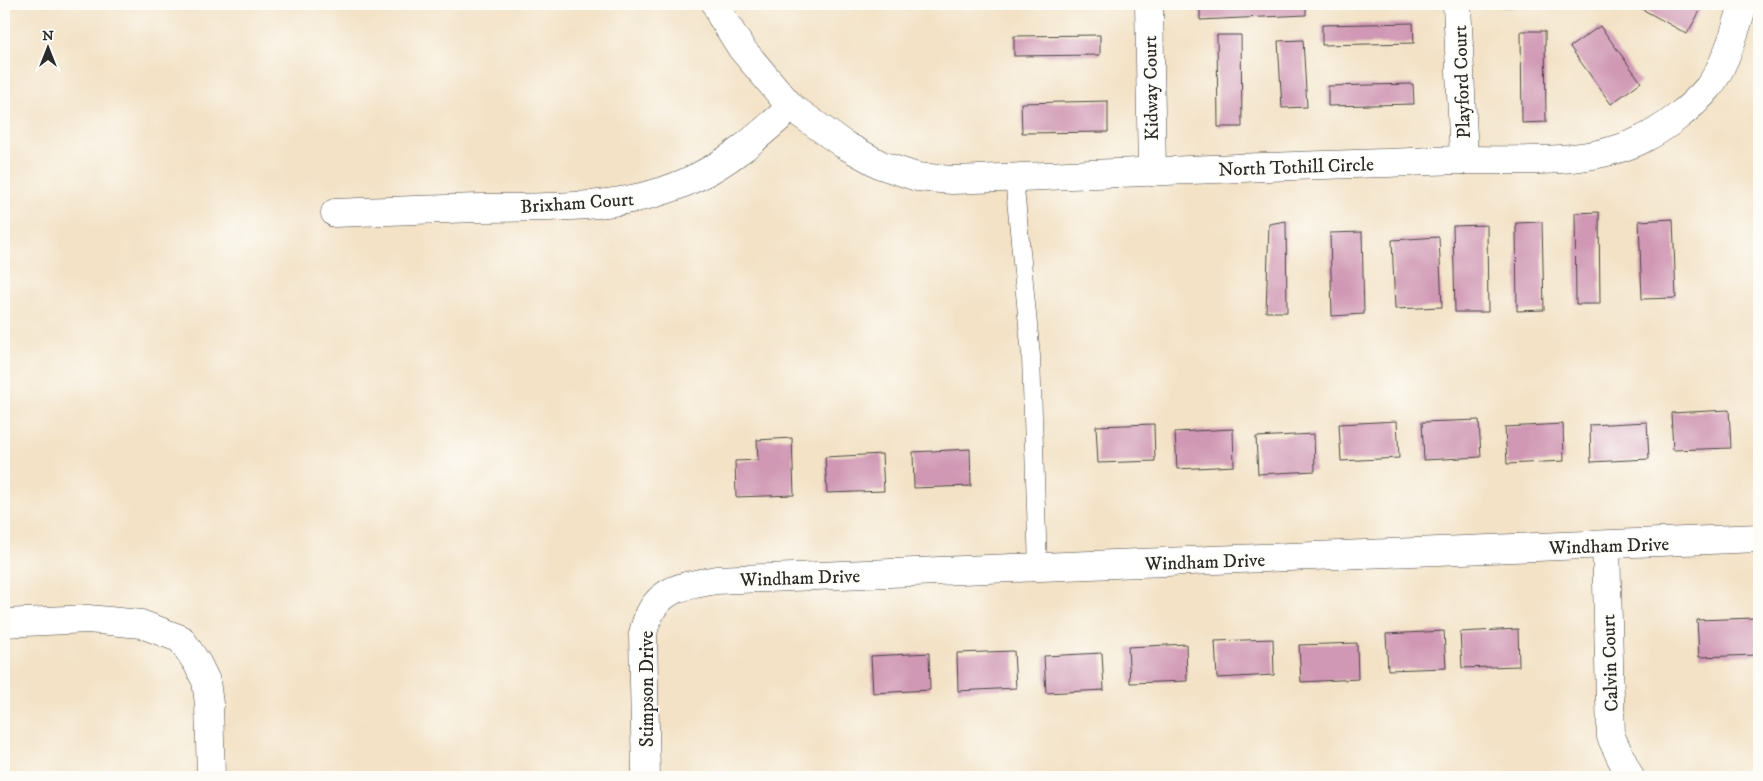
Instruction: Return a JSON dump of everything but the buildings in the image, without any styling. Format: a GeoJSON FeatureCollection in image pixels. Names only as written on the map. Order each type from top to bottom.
{"type":"FeatureCollection","features":[{"type":"Feature","properties":{"kind":"street","name":"North Tothill Circle"},"geometry":{"type":"LineString","coordinates":[[716,4],[721,16],[742,49],[791,107],[843,144],[880,165],[917,177],[952,180],[1264,166],[1464,160],[1551,161],[1599,154],[1638,141],[1667,124],[1689,107],[1709,87],[1725,57],[1736,30],[1742,4]]}},
{"type":"Feature","properties":{"kind":"street","name":"Kidway Court"},"geometry":{"type":"LineString","coordinates":[[1149,4],[1152,172]]}},
{"type":"Feature","properties":{"kind":"street","name":"Playford Court"},"geometry":{"type":"LineString","coordinates":[[1457,4],[1464,160]]}},
{"type":"Feature","properties":{"kind":"street","name":"Brixham Court"},"geometry":{"type":"LineString","coordinates":[[335,213],[574,206],[650,196],[684,183],[716,167],[755,139],[791,107]]}},
{"type":"Feature","properties":{"kind":"street","name":"Windham Drive"},"geometry":{"type":"LineString","coordinates":[[656,603],[669,592],[683,586],[716,580],[1759,538]]}},
{"type":"Feature","properties":{"kind":"street","name":"Calvin Court"},"geometry":{"type":"LineString","coordinates":[[1606,545],[1611,737],[1630,777]]}},
{"type":"Feature","properties":{"kind":"street","name":"Stimpson Drive"},"geometry":{"type":"LineString","coordinates":[[646,777],[643,634],[646,618],[656,603]]}},
{"type":"Feature","properties":{"kind":"street"},"geometry":{"type":"LineString","coordinates":[[4,623],[88,620],[141,624],[181,639],[197,663],[206,682],[209,704],[211,777]]}},
{"type":"Feature","properties":{"kind":"lane"},"geometry":{"type":"LineString","coordinates":[[1014,178],[1031,356],[1038,568]]}}]}
